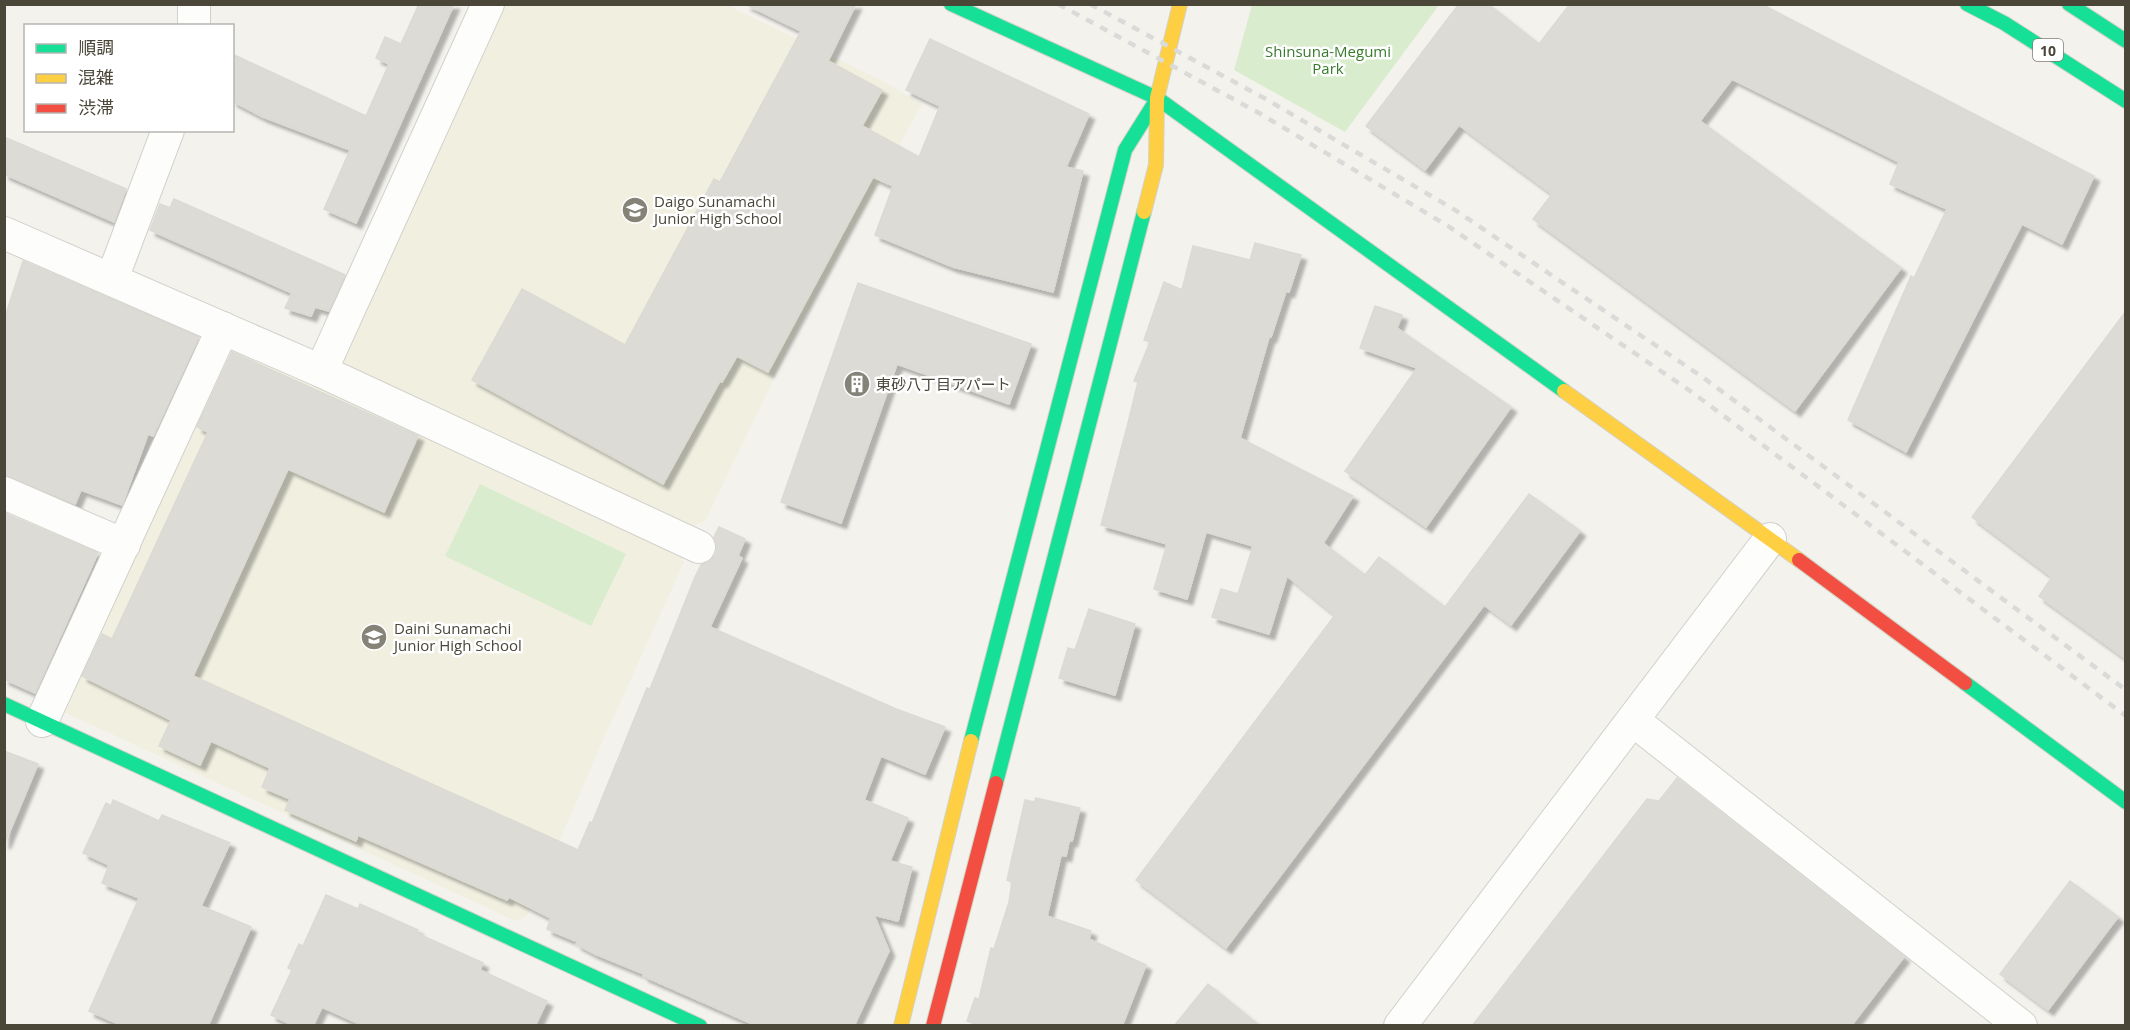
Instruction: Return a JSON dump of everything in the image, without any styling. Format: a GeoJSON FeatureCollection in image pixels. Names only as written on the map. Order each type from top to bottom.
{"type":"FeatureCollection","features":[{"type":"Feature","properties":{"kind":"street"},"geometry":{"type":"LineString","coordinates":[[194,4],[194,24]]}},
{"type":"Feature","properties":{"kind":"street"},"geometry":{"type":"LineString","coordinates":[[321,371],[488,4]]}},
{"type":"Feature","properties":{"kind":"street"},"geometry":{"type":"LineString","coordinates":[[951,4],[1157,98],[1770,539],[2126,802]]}},
{"type":"Feature","properties":{"kind":"street"},"geometry":{"type":"LineString","coordinates":[[933,1026],[1156,165],[1157,98],[1180,4]]}},
{"type":"Feature","properties":{"kind":"street","name":"10"},"geometry":{"type":"LineString","coordinates":[[1967,4],[2004,23],[2126,101]]}},
{"type":"Feature","properties":{"kind":"street"},"geometry":{"type":"LineString","coordinates":[[2069,4],[2126,40]]}},
{"type":"Feature","properties":{"kind":"street"},"geometry":{"type":"LineString","coordinates":[[901,1026],[986,681],[1125,150],[1157,98]]}},
{"type":"Feature","properties":{"kind":"street"},"geometry":{"type":"LineString","coordinates":[[112,279],[167,132]]}},
{"type":"Feature","properties":{"kind":"street"},"geometry":{"type":"LineString","coordinates":[[4,233],[321,371],[699,547]]}},
{"type":"Feature","properties":{"kind":"street"},"geometry":{"type":"LineString","coordinates":[[42,721],[223,328]]}},
{"type":"Feature","properties":{"kind":"street"},"geometry":{"type":"LineString","coordinates":[[4,493],[123,544]]}},
{"type":"Feature","properties":{"kind":"street"},"geometry":{"type":"LineString","coordinates":[[1400,1026],[1634,721],[1770,539]]}},
{"type":"Feature","properties":{"kind":"street"},"geometry":{"type":"LineString","coordinates":[[4,704],[700,1026]]}},
{"type":"Feature","properties":{"kind":"street"},"geometry":{"type":"LineString","coordinates":[[1634,721],[2021,1026]]}},
{"type":"Feature","properties":{"kind":"shaded area","name":"Daigo Sunamachi Junior High School"},"geometry":{"type":"Polygon","coordinates":[[[503,5],[727,5],[881,80],[922,104],[804,317],[705,521],[687,528],[337,365],[503,5]]]}},
{"type":"Feature","properties":{"kind":"shaded area","name":"Daini Sunamachi Junior High School"},"geometry":{"type":"Polygon","coordinates":[[[234,341],[680,551],[684,562],[603,740],[527,916],[516,921],[64,712],[234,341]]]}},
{"type":"Feature","properties":{"kind":"green space","name":"Shinsuna-Megumi Park"},"geometry":{"type":"Polygon","coordinates":[[[1252,4],[1439,5],[1345,132],[1234,70],[1252,4]]]}},
{"type":"Feature","properties":{"kind":"green space"},"geometry":{"type":"Polygon","coordinates":[[[480,484],[626,554],[591,626],[445,556],[480,484]]]}},
{"type":"Feature","properties":{"kind":"building"},"geometry":{"type":"Polygon","coordinates":[[[419,4],[454,4],[356,223],[324,209],[350,150],[263,117],[234,102],[234,55],[366,116],[389,64],[376,58],[385,37],[401,44],[419,4]]]}},
{"type":"Feature","properties":{"kind":"building"},"geometry":{"type":"Polygon","coordinates":[[[745,4],[856,4],[828,61],[882,90],[862,126],[919,157],[940,106],[906,90],[930,39],[1089,114],[1066,167],[1083,171],[1053,292],[953,267],[875,235],[893,186],[873,177],[768,372],[737,356],[722,382],[720,381],[663,484],[472,380],[522,289],[625,345],[714,179],[720,182],[801,31],[745,4]]]}},
{"type":"Feature","properties":{"kind":"building"},"geometry":{"type":"Polygon","coordinates":[[[1459,4],[1488,4],[1539,44],[1570,4],[1761,4],[2094,176],[2062,244],[2022,224],[1906,452],[1848,420],[1911,276],[1914,278],[1947,209],[1890,184],[1899,162],[1732,79],[1700,121],[1901,268],[1795,411],[1533,219],[1552,194],[1459,125],[1425,170],[1366,126],[1459,4]]]}},
{"type":"Feature","properties":{"kind":"building"},"geometry":{"type":"Polygon","coordinates":[[[4,137],[126,189],[114,222],[4,174],[4,137]]]}},
{"type":"Feature","properties":{"kind":"building"},"geometry":{"type":"Polygon","coordinates":[[[174,199],[345,275],[329,311],[315,307],[311,316],[285,308],[292,293],[150,230],[160,204],[170,208],[174,199]]]}},
{"type":"Feature","properties":{"kind":"building"},"geometry":{"type":"Polygon","coordinates":[[[1255,243],[1301,255],[1289,292],[1286,291],[1271,337],[1269,337],[1240,438],[1353,496],[1323,543],[1365,575],[1379,557],[1445,607],[1529,494],[1580,531],[1511,625],[1484,605],[1226,948],[1136,880],[1335,615],[1287,576],[1269,634],[1212,617],[1221,589],[1238,594],[1253,546],[1206,532],[1187,599],[1154,589],[1167,544],[1101,525],[1138,382],[1134,381],[1150,342],[1144,340],[1164,282],[1182,290],[1193,246],[1250,260],[1255,243]]]}},
{"type":"Feature","properties":{"kind":"building"},"geometry":{"type":"Polygon","coordinates":[[[23,261],[199,337],[153,436],[148,434],[122,505],[81,490],[75,504],[4,475],[4,320],[23,261]]]}},
{"type":"Feature","properties":{"kind":"building","name":"東砂八丁目アパート"},"geometry":{"type":"Polygon","coordinates":[[[858,283],[1031,344],[1009,404],[897,364],[841,523],[781,502],[858,283]]]}},
{"type":"Feature","properties":{"kind":"building"},"geometry":{"type":"Polygon","coordinates":[[[1375,306],[1402,315],[1397,328],[1511,407],[1426,527],[1345,471],[1417,368],[1360,348],[1375,306]]]}},
{"type":"Feature","properties":{"kind":"building"},"geometry":{"type":"Polygon","coordinates":[[[2126,311],[2126,659],[2039,596],[2052,577],[1972,517],[2126,311]]]}},
{"type":"Feature","properties":{"kind":"building"},"geometry":{"type":"Polygon","coordinates":[[[232,352],[418,436],[384,512],[288,469],[193,676],[578,850],[590,822],[592,823],[647,688],[650,689],[695,577],[701,565],[710,561],[716,554],[717,545],[714,537],[719,527],[745,539],[738,556],[742,558],[710,627],[896,709],[945,727],[925,774],[881,756],[864,800],[908,818],[890,861],[912,867],[898,921],[874,915],[889,951],[854,1026],[757,1026],[643,976],[644,974],[595,954],[576,944],[578,942],[547,929],[551,918],[509,897],[507,900],[358,835],[356,841],[285,810],[290,799],[262,787],[270,768],[211,741],[200,765],[159,746],[171,720],[82,676],[102,634],[112,639],[208,432],[197,427],[232,352]]]}},
{"type":"Feature","properties":{"kind":"building"},"geometry":{"type":"Polygon","coordinates":[[[4,513],[98,553],[35,693],[4,679],[4,513]]]}},
{"type":"Feature","properties":{"kind":"building"},"geometry":{"type":"Polygon","coordinates":[[[1089,609],[1135,624],[1115,695],[1059,678],[1068,648],[1075,650],[1089,609]]]}},
{"type":"Feature","properties":{"kind":"building"},"geometry":{"type":"Polygon","coordinates":[[[4,751],[38,764],[5,843],[4,843],[4,751]]]}},
{"type":"Feature","properties":{"kind":"building"},"geometry":{"type":"Polygon","coordinates":[[[1677,778],[1904,957],[1851,1026],[1472,1026],[1647,799],[1659,801],[1677,778]]]}},
{"type":"Feature","properties":{"kind":"building"},"geometry":{"type":"Polygon","coordinates":[[[1036,798],[1080,808],[1066,856],[1061,855],[1047,916],[1091,931],[1089,939],[1146,965],[1122,1026],[973,1026],[973,1023],[967,1021],[975,998],[979,999],[991,948],[994,949],[1009,902],[1012,882],[1007,880],[1025,800],[1034,802],[1036,798]]]}},
{"type":"Feature","properties":{"kind":"building"},"geometry":{"type":"Polygon","coordinates":[[[113,800],[159,821],[162,815],[230,843],[201,906],[251,927],[208,1026],[123,1026],[89,1011],[139,898],[102,883],[109,865],[83,853],[106,803],[111,806],[113,800]]]}},
{"type":"Feature","properties":{"kind":"building"},"geometry":{"type":"Polygon","coordinates":[[[2070,881],[2118,917],[2048,1010],[2000,974],[2070,881]]]}},
{"type":"Feature","properties":{"kind":"building"},"geometry":{"type":"Polygon","coordinates":[[[326,895],[358,909],[360,904],[418,930],[416,933],[483,963],[480,970],[547,1001],[535,1026],[364,1026],[322,1007],[313,1026],[294,1026],[271,1015],[292,970],[288,968],[299,944],[303,946],[326,895]]]}},
{"type":"Feature","properties":{"kind":"building"},"geometry":{"type":"Polygon","coordinates":[[[1208,984],[1260,1026],[1174,1026],[1208,984]]]}},
{"type":"Feature","properties":{"kind":"railway"},"geometry":{"type":"LineString","coordinates":[[1058,4],[1259,113],[1448,226],[1693,393],[2126,716]]}},
{"type":"Feature","properties":{"kind":"railway"},"geometry":{"type":"LineString","coordinates":[[1090,4],[1264,98],[1455,210],[1701,376],[2126,690]]}},
{"type":"Feature","properties":{"kind":"traffic: fast"},"geometry":{"type":"LineString","coordinates":[[951,4],[1157,98],[1564,391]]}},
{"type":"Feature","properties":{"kind":"traffic: fast"},"geometry":{"type":"LineString","coordinates":[[1967,4],[2004,23],[2126,101]]}},
{"type":"Feature","properties":{"kind":"traffic: fast"},"geometry":{"type":"LineString","coordinates":[[2069,4],[2126,41]]}},
{"type":"Feature","properties":{"kind":"traffic: fast"},"geometry":{"type":"LineString","coordinates":[[971,741],[1125,150],[1157,99]]}},
{"type":"Feature","properties":{"kind":"traffic: fast"},"geometry":{"type":"LineString","coordinates":[[996,783],[1144,212]]}},
{"type":"Feature","properties":{"kind":"traffic: fast"},"geometry":{"type":"LineString","coordinates":[[1965,683],[2126,802]]}},
{"type":"Feature","properties":{"kind":"traffic: fast"},"geometry":{"type":"LineString","coordinates":[[4,704],[700,1026]]}},
{"type":"Feature","properties":{"kind":"traffic: slow"},"geometry":{"type":"LineString","coordinates":[[1144,212],[1156,165],[1157,98],[1180,4]]}},
{"type":"Feature","properties":{"kind":"traffic: slow"},"geometry":{"type":"LineString","coordinates":[[1564,391],[1799,560]]}},
{"type":"Feature","properties":{"kind":"traffic: slow"},"geometry":{"type":"LineString","coordinates":[[901,1026],[971,741]]}},
{"type":"Feature","properties":{"kind":"traffic: jam"},"geometry":{"type":"LineString","coordinates":[[1799,560],[1965,683]]}},
{"type":"Feature","properties":{"kind":"traffic: jam"},"geometry":{"type":"LineString","coordinates":[[933,1026],[996,783]]}},
{"type":"Feature","properties":{"kind":"place","name":"Daigo Sunamachi Junior High School"},"geometry":{"type":"Point","coordinates":[635,210]}},
{"type":"Feature","properties":{"kind":"place","name":"東砂八丁目アパート"},"geometry":{"type":"Point","coordinates":[857,384]}},
{"type":"Feature","properties":{"kind":"place","name":"Daini Sunamachi Junior High School"},"geometry":{"type":"Point","coordinates":[374,637]}}]}
